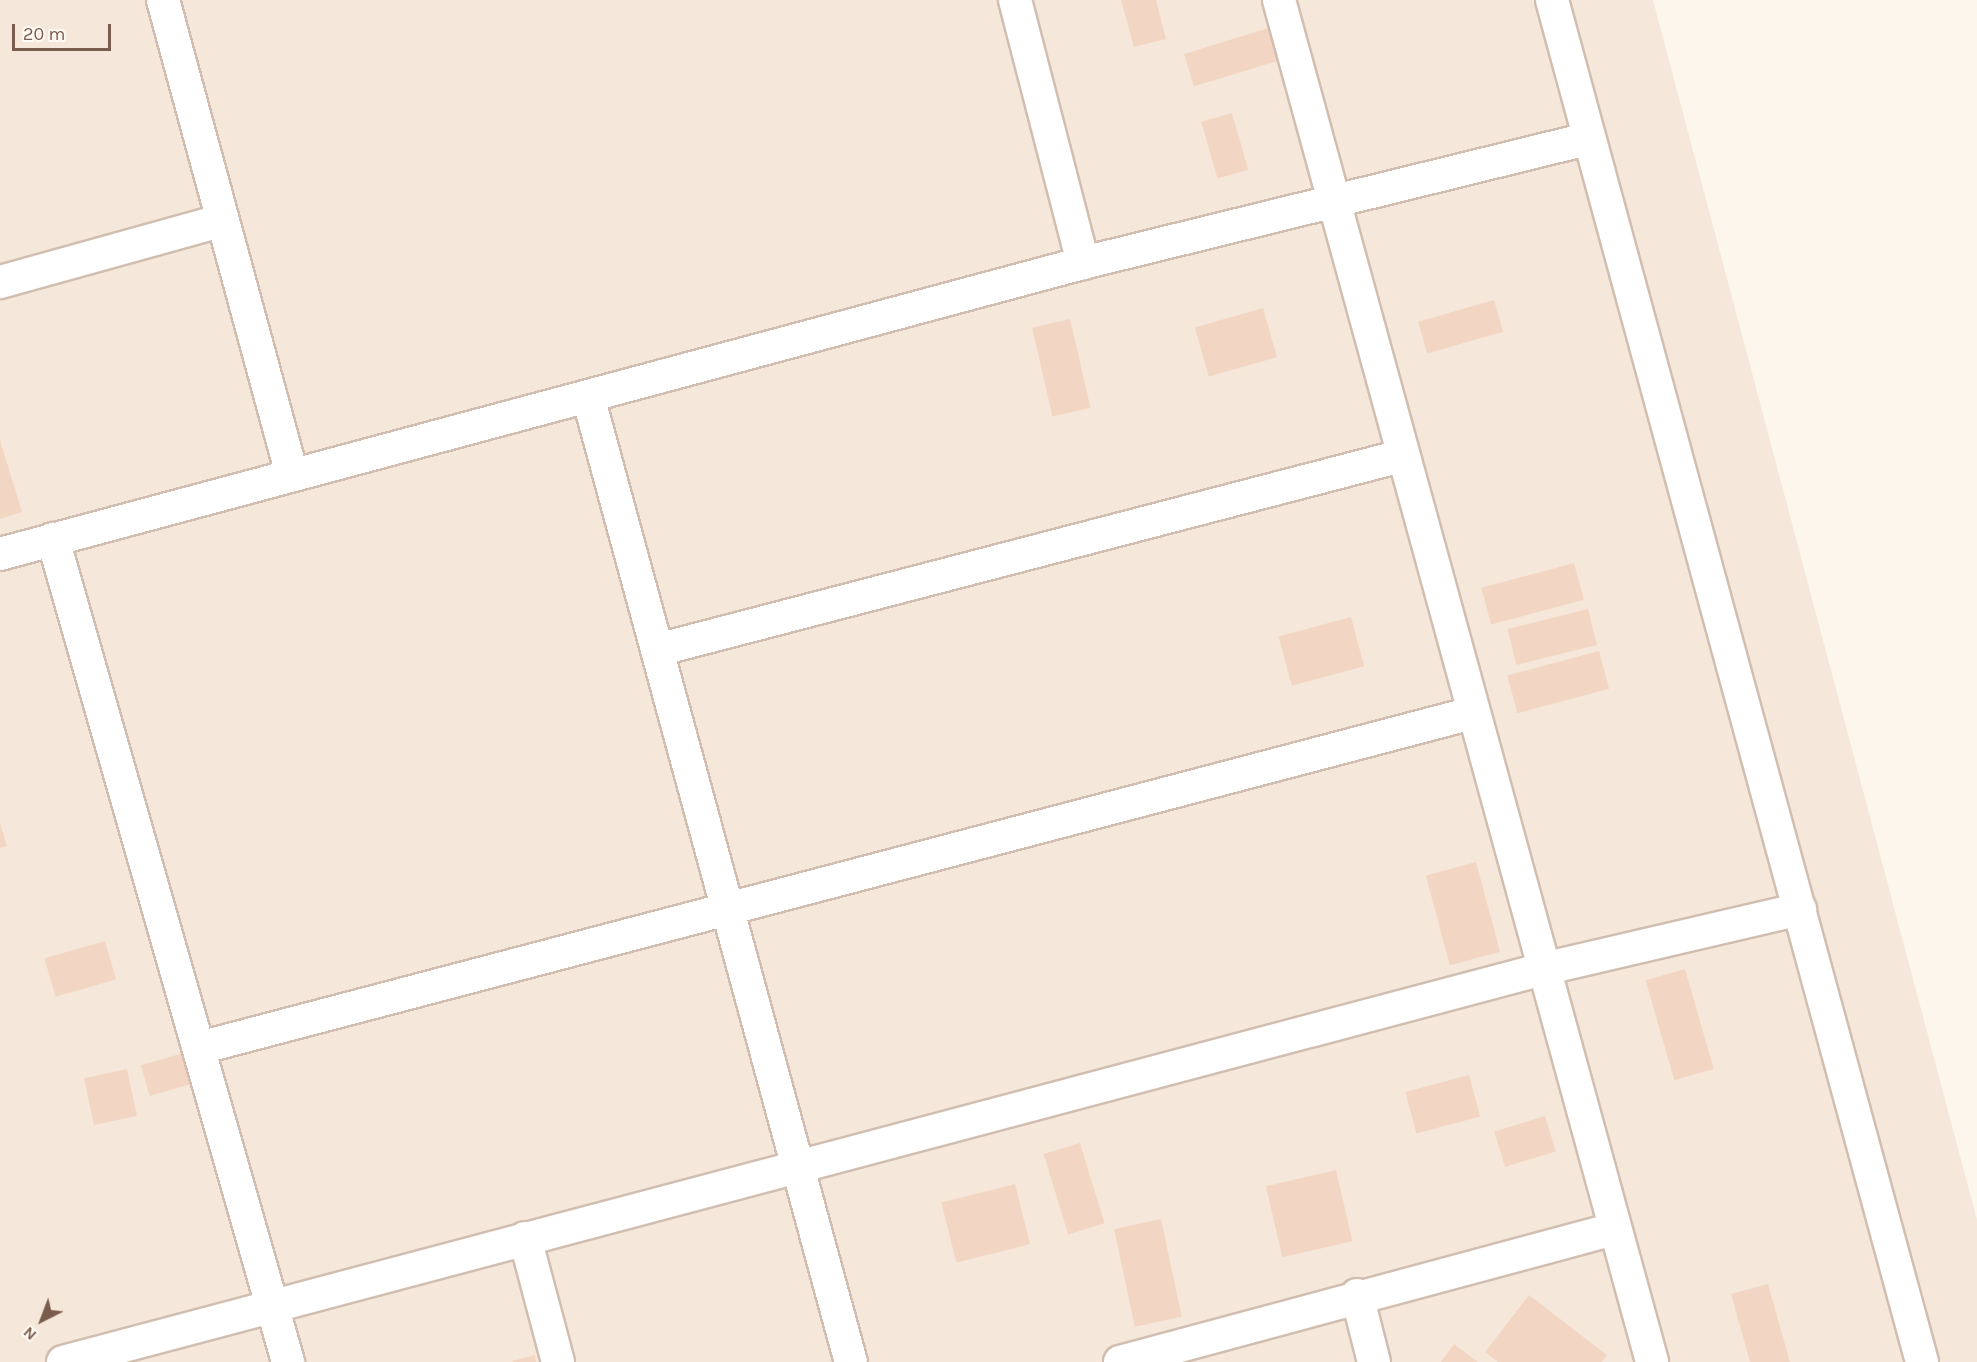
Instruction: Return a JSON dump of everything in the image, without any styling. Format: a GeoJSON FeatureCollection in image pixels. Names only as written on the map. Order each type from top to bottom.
{"type":"FeatureCollection","features":[{"type":"Feature","properties":{"kind":"street"},"geometry":{"type":"LineString","coordinates":[[163,0],[291,472]]}},
{"type":"Feature","properties":{"kind":"street"},"geometry":{"type":"LineString","coordinates":[[1015,0],[1083,263]]}},
{"type":"Feature","properties":{"kind":"street"},"geometry":{"type":"LineString","coordinates":[[1280,0],[1331,203],[1652,1362]]}},
{"type":"Feature","properties":{"kind":"street"},"geometry":{"type":"LineString","coordinates":[[1552,0],[1587,139],[1800,909],[1922,1362]]}},
{"type":"Feature","properties":{"kind":"street"},"geometry":{"type":"LineString","coordinates":[[0,554],[291,472],[589,400],[1083,263],[1587,139]]}},
{"type":"Feature","properties":{"kind":"street"},"geometry":{"type":"LineString","coordinates":[[0,282],[223,220]]}},
{"type":"Feature","properties":{"kind":"street"},"geometry":{"type":"LineString","coordinates":[[589,400],[725,913],[799,1165],[851,1362]]}},
{"type":"Feature","properties":{"kind":"street"},"geometry":{"type":"LineString","coordinates":[[657,650],[1401,456]]}},
{"type":"Feature","properties":{"kind":"street"},"geometry":{"type":"LineString","coordinates":[[52,539],[288,1362]]}},
{"type":"Feature","properties":{"kind":"street"},"geometry":{"type":"LineString","coordinates":[[199,1048],[725,913],[1472,713]]}},
{"type":"Feature","properties":{"kind":"street"},"geometry":{"type":"LineString","coordinates":[[63,1362],[1543,969],[1800,909]]}},
{"type":"Feature","properties":{"kind":"street"},"geometry":{"type":"LineString","coordinates":[[1120,1362],[1357,1295],[1614,1229]]}},
{"type":"Feature","properties":{"kind":"street"},"geometry":{"type":"LineString","coordinates":[[525,1239],[558,1362]]}},
{"type":"Feature","properties":{"kind":"street"},"geometry":{"type":"LineString","coordinates":[[1357,1295],[1374,1362]]}},
{"type":"Feature","properties":{"kind":"shaded area"},"geometry":{"type":"Polygon","coordinates":[[[0,0],[1653,0],[1977,1220],[1977,1362],[0,1362],[0,0]]]}},
{"type":"Feature","properties":{"kind":"building"},"geometry":{"type":"Polygon","coordinates":[[[1121,0],[1156,0],[1166,39],[1134,47],[1121,0]]]}},
{"type":"Feature","properties":{"kind":"building"},"geometry":{"type":"Polygon","coordinates":[[[1272,27],[1282,60],[1194,86],[1184,54],[1272,27]]]}},
{"type":"Feature","properties":{"kind":"building"},"geometry":{"type":"Polygon","coordinates":[[[1232,113],[1248,170],[1218,179],[1201,122],[1232,113]]]}},
{"type":"Feature","properties":{"kind":"building"},"geometry":{"type":"Polygon","coordinates":[[[1494,300],[1503,332],[1427,353],[1418,322],[1494,300]]]}},
{"type":"Feature","properties":{"kind":"building"},"geometry":{"type":"Polygon","coordinates":[[[1263,308],[1277,357],[1209,377],[1195,328],[1263,308]]]}},
{"type":"Feature","properties":{"kind":"building"},"geometry":{"type":"Polygon","coordinates":[[[1070,319],[1090,408],[1052,416],[1032,328],[1070,319]]]}},
{"type":"Feature","properties":{"kind":"building"},"geometry":{"type":"Polygon","coordinates":[[[0,440],[22,512],[0,519],[0,440]]]}},
{"type":"Feature","properties":{"kind":"building"},"geometry":{"type":"Polygon","coordinates":[[[1574,563],[1584,600],[1491,625],[1481,588],[1574,563]]]}},
{"type":"Feature","properties":{"kind":"building"},"geometry":{"type":"Polygon","coordinates":[[[1588,609],[1597,645],[1516,665],[1507,629],[1588,609]]]}},
{"type":"Feature","properties":{"kind":"building"},"geometry":{"type":"Polygon","coordinates":[[[1351,617],[1364,666],[1292,686],[1279,636],[1351,617]]]}},
{"type":"Feature","properties":{"kind":"building"},"geometry":{"type":"Polygon","coordinates":[[[1599,651],[1609,689],[1517,713],[1507,676],[1599,651]]]}},
{"type":"Feature","properties":{"kind":"building"},"geometry":{"type":"Polygon","coordinates":[[[0,823],[7,846],[0,848],[0,823]]]}},
{"type":"Feature","properties":{"kind":"building"},"geometry":{"type":"Polygon","coordinates":[[[1476,862],[1500,952],[1450,965],[1426,875],[1476,862]]]}},
{"type":"Feature","properties":{"kind":"building"},"geometry":{"type":"Polygon","coordinates":[[[105,941],[116,979],[55,997],[44,958],[105,941]]]}},
{"type":"Feature","properties":{"kind":"building"},"geometry":{"type":"Polygon","coordinates":[[[1685,969],[1714,1069],[1674,1080],[1646,980],[1685,969]]]}},
{"type":"Feature","properties":{"kind":"building"},"geometry":{"type":"Polygon","coordinates":[[[187,1052],[196,1083],[150,1096],[141,1065],[187,1052]]]}},
{"type":"Feature","properties":{"kind":"building"},"geometry":{"type":"Polygon","coordinates":[[[127,1069],[137,1116],[94,1125],[84,1078],[127,1069]]]}},
{"type":"Feature","properties":{"kind":"building"},"geometry":{"type":"Polygon","coordinates":[[[1469,1075],[1480,1117],[1416,1134],[1405,1092],[1469,1075]]]}},
{"type":"Feature","properties":{"kind":"building"},"geometry":{"type":"Polygon","coordinates":[[[1545,1116],[1556,1151],[1505,1167],[1494,1131],[1545,1116]]]}},
{"type":"Feature","properties":{"kind":"building"},"geometry":{"type":"Polygon","coordinates":[[[1080,1143],[1105,1223],[1068,1234],[1044,1154],[1080,1143]]]}},
{"type":"Feature","properties":{"kind":"building"},"geometry":{"type":"Polygon","coordinates":[[[1336,1170],[1352,1241],[1282,1257],[1266,1186],[1336,1170]]]}},
{"type":"Feature","properties":{"kind":"building"},"geometry":{"type":"Polygon","coordinates":[[[1015,1184],[1030,1244],[956,1263],[941,1202],[1015,1184]]]}},
{"type":"Feature","properties":{"kind":"building"},"geometry":{"type":"Polygon","coordinates":[[[1161,1219],[1182,1317],[1135,1327],[1114,1229],[1161,1219]]]}},
{"type":"Feature","properties":{"kind":"building"},"geometry":{"type":"Polygon","coordinates":[[[1768,1284],[1790,1362],[1750,1362],[1731,1294],[1768,1284]]]}},
{"type":"Feature","properties":{"kind":"building"},"geometry":{"type":"Polygon","coordinates":[[[1529,1295],[1607,1355],[1602,1362],[1498,1362],[1485,1352],[1529,1295]]]}},
{"type":"Feature","properties":{"kind":"building"},"geometry":{"type":"Polygon","coordinates":[[[1454,1344],[1478,1362],[1441,1362],[1454,1344]]]}},
{"type":"Feature","properties":{"kind":"building"},"geometry":{"type":"Polygon","coordinates":[[[535,1355],[536,1362],[512,1361],[535,1355]]]}}]}
